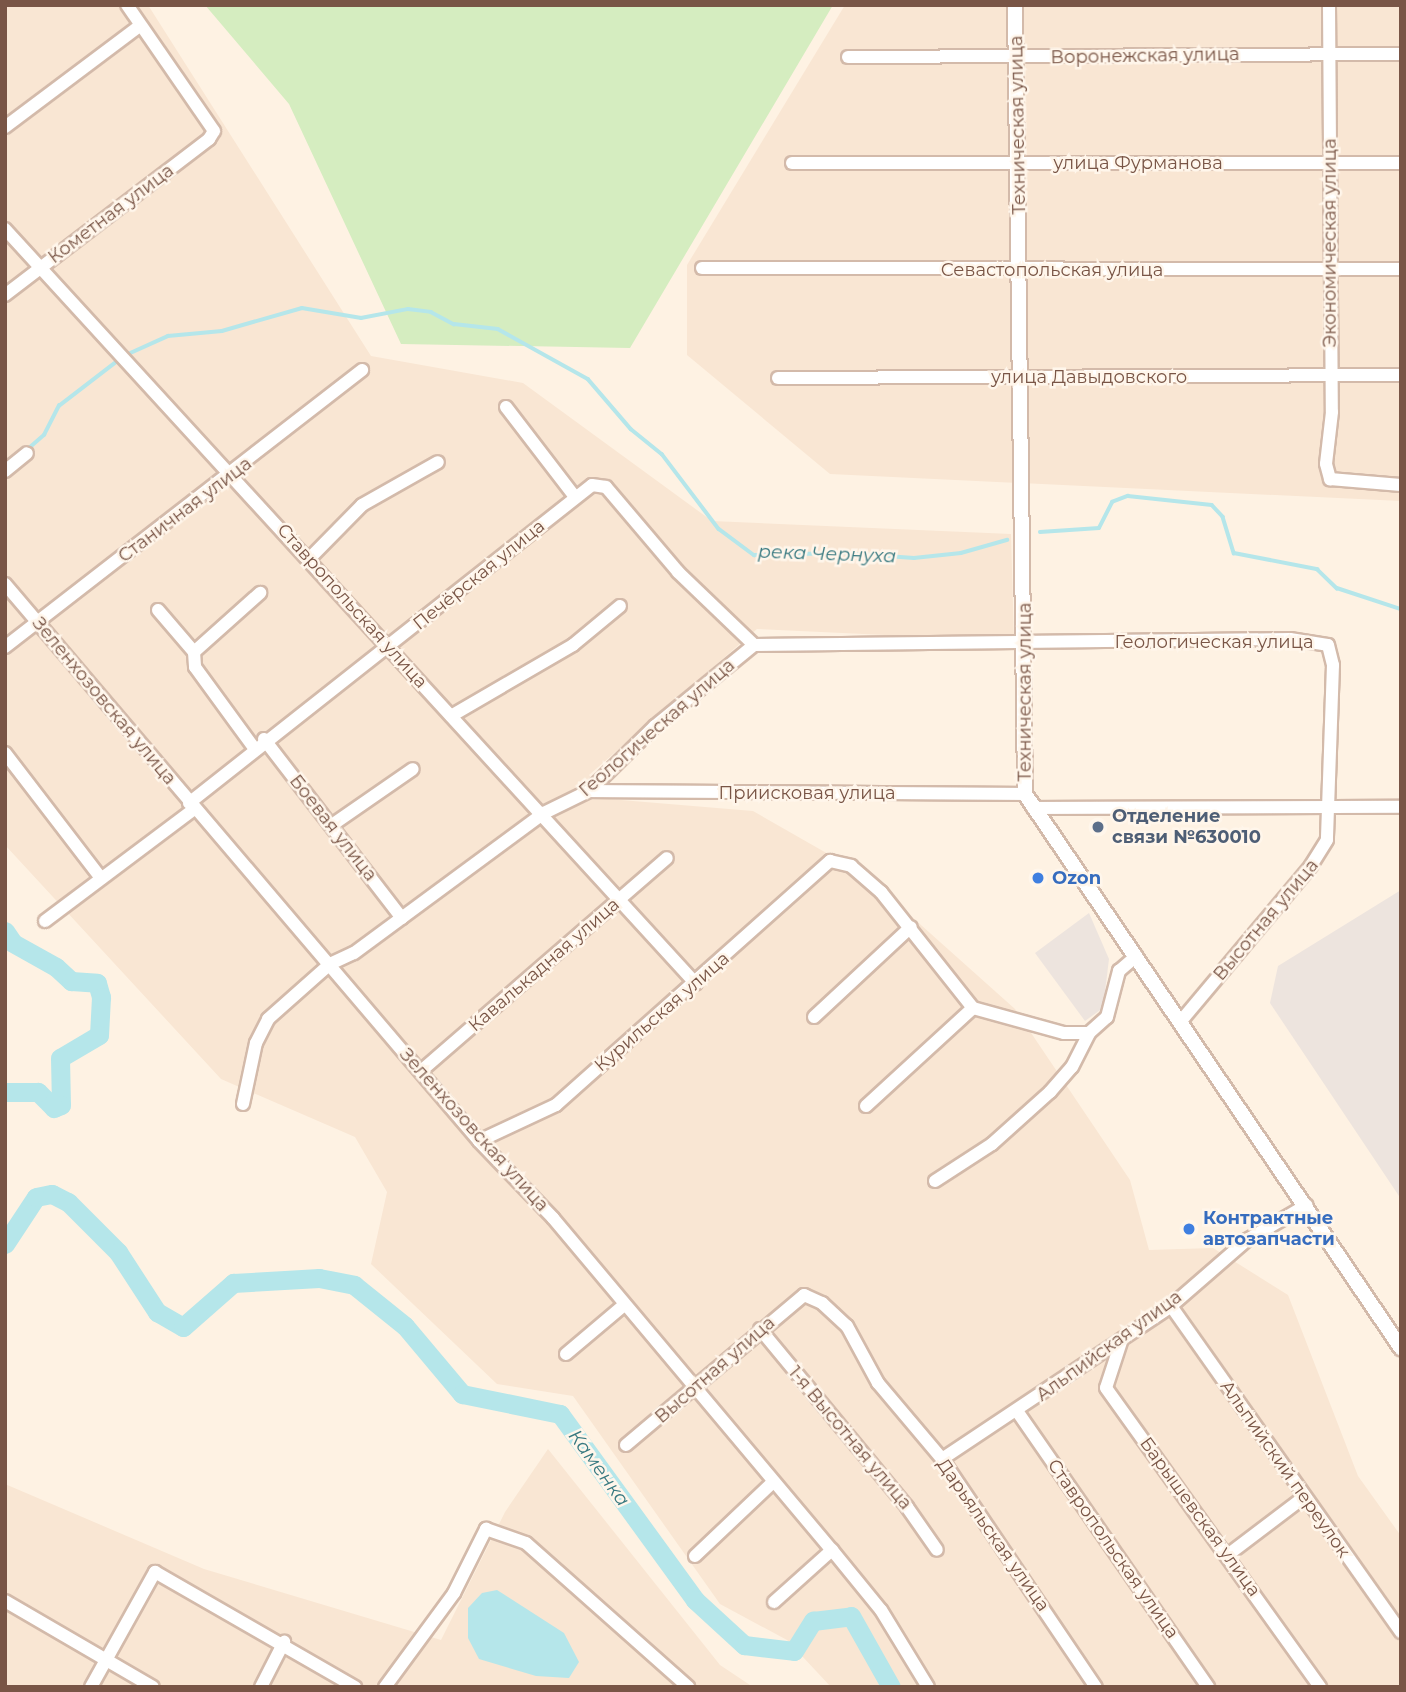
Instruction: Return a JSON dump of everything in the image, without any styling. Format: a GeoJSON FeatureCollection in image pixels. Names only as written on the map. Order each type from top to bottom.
{"type":"FeatureCollection","features":[{"type":"Feature","properties":{"kind":"street"},"geometry":{"type":"LineString","coordinates":[[5,127],[138,27],[127,5]]}},
{"type":"Feature","properties":{"kind":"street","name":"Техническая улица"},"geometry":{"type":"LineString","coordinates":[[1015,5],[1018,57],[1025,794],[1182,1020],[1401,1348]]}},
{"type":"Feature","properties":{"kind":"street","name":"Экономическая улица"},"geometry":{"type":"LineString","coordinates":[[1329,5],[1332,412],[1326,464],[1331,479],[1401,485]]}},
{"type":"Feature","properties":{"kind":"street","name":"Кометная улица"},"geometry":{"type":"LineString","coordinates":[[5,295],[209,139],[214,131],[138,27]]}},
{"type":"Feature","properties":{"kind":"street","name":"Воронежская улица"},"geometry":{"type":"LineString","coordinates":[[848,57],[1401,54]]}},
{"type":"Feature","properties":{"kind":"street","name":"улица Фурманова"},"geometry":{"type":"LineString","coordinates":[[792,163],[1401,163]]}},
{"type":"Feature","properties":{"kind":"street","name":"Ставропольская улица"},"geometry":{"type":"LineString","coordinates":[[5,229],[310,558],[388,648],[544,813],[696,984]]}},
{"type":"Feature","properties":{"kind":"street","name":"Севастопольская улица"},"geometry":{"type":"LineString","coordinates":[[702,268],[1401,269]]}},
{"type":"Feature","properties":{"kind":"street","name":"Станичная улица"},"geometry":{"type":"LineString","coordinates":[[5,647],[232,474],[362,370]]}},
{"type":"Feature","properties":{"kind":"street","name":"улица Давыдовского"},"geometry":{"type":"LineString","coordinates":[[778,378],[1401,375]]}},
{"type":"Feature","properties":{"kind":"street"},"geometry":{"type":"LineString","coordinates":[[506,407],[575,497]]}},
{"type":"Feature","properties":{"kind":"street"},"geometry":{"type":"LineString","coordinates":[[5,471],[27,453]]}},
{"type":"Feature","properties":{"kind":"street"},"geometry":{"type":"LineString","coordinates":[[310,558],[362,505],[438,462]]}},
{"type":"Feature","properties":{"kind":"street","name":"Печёрская улица"},"geometry":{"type":"LineString","coordinates":[[45,921],[191,806],[264,739],[388,648],[592,485],[606,487],[678,572],[754,645]]}},
{"type":"Feature","properties":{"kind":"street","name":"Зеленхозовская улица"},"geometry":{"type":"LineString","coordinates":[[5,584],[191,806],[330,964],[479,1141],[553,1218],[623,1306],[832,1550],[881,1610],[928,1687]]}},
{"type":"Feature","properties":{"kind":"street"},"geometry":{"type":"LineString","coordinates":[[194,652],[260,593]]}},
{"type":"Feature","properties":{"kind":"street"},"geometry":{"type":"LineString","coordinates":[[451,716],[573,645],[620,606]]}},
{"type":"Feature","properties":{"kind":"street"},"geometry":{"type":"LineString","coordinates":[[158,610],[194,652],[195,667],[254,748]]}},
{"type":"Feature","properties":{"kind":"street","name":"Геологическая улица"},"geometry":{"type":"LineString","coordinates":[[243,1104],[260,1031],[330,964],[402,918],[544,813],[589,792],[655,726],[754,645],[1290,639],[1328,645]]}},
{"type":"Feature","properties":{"kind":"street","name":"Высотная улица"},"geometry":{"type":"LineString","coordinates":[[1182,1020],[1322,853],[1332,807],[1332,653],[1328,645]]}},
{"type":"Feature","properties":{"kind":"street","name":"Боевая улица"},"geometry":{"type":"LineString","coordinates":[[264,739],[402,918]]}},
{"type":"Feature","properties":{"kind":"street"},"geometry":{"type":"LineString","coordinates":[[5,754],[101,878]]}},
{"type":"Feature","properties":{"kind":"street"},"geometry":{"type":"LineString","coordinates":[[332,825],[413,769]]}},
{"type":"Feature","properties":{"kind":"street","name":"Приисковая улица"},"geometry":{"type":"LineString","coordinates":[[589,792],[1025,794]]}},
{"type":"Feature","properties":{"kind":"street"},"geometry":{"type":"LineString","coordinates":[[1033,808],[1401,807]]}},
{"type":"Feature","properties":{"kind":"street","name":"Кавалькадная улица"},"geometry":{"type":"LineString","coordinates":[[421,1071],[667,858]]}},
{"type":"Feature","properties":{"kind":"street","name":"Курильская улица"},"geometry":{"type":"LineString","coordinates":[[479,1141],[556,1105],[696,984],[830,860],[851,866],[911,927]]}},
{"type":"Feature","properties":{"kind":"street"},"geometry":{"type":"LineString","coordinates":[[814,1017],[911,927],[973,1008],[1063,1033],[1089,1033]]}},
{"type":"Feature","properties":{"kind":"street"},"geometry":{"type":"LineString","coordinates":[[935,1181],[992,1144],[1050,1092],[1072,1067],[1089,1033],[1107,1017],[1119,971],[1136,956]]}},
{"type":"Feature","properties":{"kind":"street"},"geometry":{"type":"LineString","coordinates":[[866,1106],[973,1008]]}},
{"type":"Feature","properties":{"kind":"street","name":"Альпийская улица"},"geometry":{"type":"LineString","coordinates":[[942,1460],[1121,1342],[1171,1306],[1247,1240],[1307,1205]]}},
{"type":"Feature","properties":{"kind":"street","name":"Высотная улица"},"geometry":{"type":"LineString","coordinates":[[626,1445],[760,1329],[804,1295]]}},
{"type":"Feature","properties":{"kind":"street","name":"Дарьяльская улица"},"geometry":{"type":"LineString","coordinates":[[804,1295],[822,1303],[847,1326],[878,1383],[942,1460],[1096,1687]]}},
{"type":"Feature","properties":{"kind":"street"},"geometry":{"type":"LineString","coordinates":[[566,1354],[623,1306]]}},
{"type":"Feature","properties":{"kind":"street","name":"Альпийский переулок"},"geometry":{"type":"LineString","coordinates":[[1171,1306],[1401,1632]]}},
{"type":"Feature","properties":{"kind":"street","name":"1-я Высотная улица"},"geometry":{"type":"LineString","coordinates":[[760,1329],[907,1507],[937,1550]]}},
{"type":"Feature","properties":{"kind":"street","name":"Барышевская улица"},"geometry":{"type":"LineString","coordinates":[[1121,1342],[1106,1388],[1229,1554],[1320,1687]]}},
{"type":"Feature","properties":{"kind":"street","name":"Ставропольская улица"},"geometry":{"type":"LineString","coordinates":[[1017,1411],[1208,1687]]}},
{"type":"Feature","properties":{"kind":"street"},"geometry":{"type":"LineString","coordinates":[[695,1556],[772,1483]]}},
{"type":"Feature","properties":{"kind":"street"},"geometry":{"type":"LineString","coordinates":[[1229,1554],[1304,1497]]}},
{"type":"Feature","properties":{"kind":"street"},"geometry":{"type":"LineString","coordinates":[[386,1687],[454,1594],[486,1529],[526,1543],[688,1687]]}},
{"type":"Feature","properties":{"kind":"street"},"geometry":{"type":"LineString","coordinates":[[774,1602],[832,1550]]}},
{"type":"Feature","properties":{"kind":"street"},"geometry":{"type":"LineString","coordinates":[[91,1687],[155,1572],[284,1643],[355,1687]]}},
{"type":"Feature","properties":{"kind":"street"},"geometry":{"type":"LineString","coordinates":[[5,1601],[153,1687]]}},
{"type":"Feature","properties":{"kind":"street"},"geometry":{"type":"LineString","coordinates":[[261,1687],[284,1643]]}},
{"type":"Feature","properties":{"kind":"shaded area"},"geometry":{"type":"Polygon","coordinates":[[[5,5],[148,5],[371,356],[523,383],[712,521],[1011,534],[1014,641],[757,629],[589,775],[609,799],[753,811],[865,875],[1015,1009],[1130,1180],[1149,1250],[1213,1248],[1288,1295],[1358,1476],[1401,1536],[1401,1687],[831,1687],[787,1640],[720,1604],[573,1396],[497,1384],[371,1264],[387,1192],[355,1137],[221,1079],[5,845],[5,5]]]}},
{"type":"Feature","properties":{"kind":"shaded area"},"geometry":{"type":"Polygon","coordinates":[[[845,5],[1401,5],[1401,501],[830,474],[687,355],[687,265],[845,5]]]}},
{"type":"Feature","properties":{"kind":"shaded area"},"geometry":{"type":"Polygon","coordinates":[[[1401,890],[1401,1199],[1270,1003],[1278,966],[1401,890]]]}},
{"type":"Feature","properties":{"kind":"shaded area"},"geometry":{"type":"Polygon","coordinates":[[[1089,913],[1109,959],[1103,1008],[1085,1021],[1035,953],[1089,913]]]}},
{"type":"Feature","properties":{"kind":"shaded area"},"geometry":{"type":"Polygon","coordinates":[[[548,1449],[720,1665],[753,1687],[5,1687],[5,1484],[204,1569],[441,1640],[505,1512],[548,1449]]]}},
{"type":"Feature","properties":{"kind":"green space"},"geometry":{"type":"Polygon","coordinates":[[[205,5],[833,5],[630,348],[401,344],[289,104],[205,5]]]}},
{"type":"Feature","properties":{"kind":"water"},"geometry":{"type":"Polygon","coordinates":[[[497,1590],[564,1633],[579,1662],[569,1678],[536,1676],[479,1659],[468,1638],[468,1608],[482,1593],[497,1590]]]}},
{"type":"Feature","properties":{"kind":"waterway","name":"река Чернуха"},"geometry":{"type":"LineString","coordinates":[[126,355],[168,336],[222,331],[302,308],[361,318],[408,309],[431,312],[454,324],[498,329],[588,379],[631,429],[662,454],[719,529],[754,555],[844,553],[914,558],[961,553],[1007,540]]}},
{"type":"Feature","properties":{"kind":"waterway","name":"река Чернуха"},"geometry":{"type":"LineString","coordinates":[[29,448],[44,435],[59,406],[120,359]]}},
{"type":"Feature","properties":{"kind":"waterway","name":"река Чернуха"},"geometry":{"type":"LineString","coordinates":[[1040,532],[1099,528],[1112,502],[1128,496],[1212,505],[1223,517],[1234,553],[1317,569],[1337,588],[1401,609]]}},
{"type":"Feature","properties":{"kind":"waterway"},"geometry":{"type":"LineString","coordinates":[[5,931],[13,943],[56,967],[71,981],[97,983],[101,997],[99,1035],[60,1058],[61,1105],[54,1108],[38,1092],[5,1092]]}},
{"type":"Feature","properties":{"kind":"waterway","name":"Каменка"},"geometry":{"type":"LineString","coordinates":[[5,1244],[36,1197],[52,1194],[68,1202],[118,1252],[157,1312],[183,1327],[233,1283],[319,1278],[354,1285],[405,1326],[462,1394],[560,1414],[695,1600],[744,1645],[794,1651],[813,1621],[851,1616],[891,1687]]}},
{"type":"Feature","properties":{"kind":"place","name":"Отделение связи №630010"},"geometry":{"type":"Point","coordinates":[1098,827]}},
{"type":"Feature","properties":{"kind":"place","name":"Ozon"},"geometry":{"type":"Point","coordinates":[1038,878]}},
{"type":"Feature","properties":{"kind":"place","name":"Контрактные автозапчасти"},"geometry":{"type":"Point","coordinates":[1189,1229]}}]}
